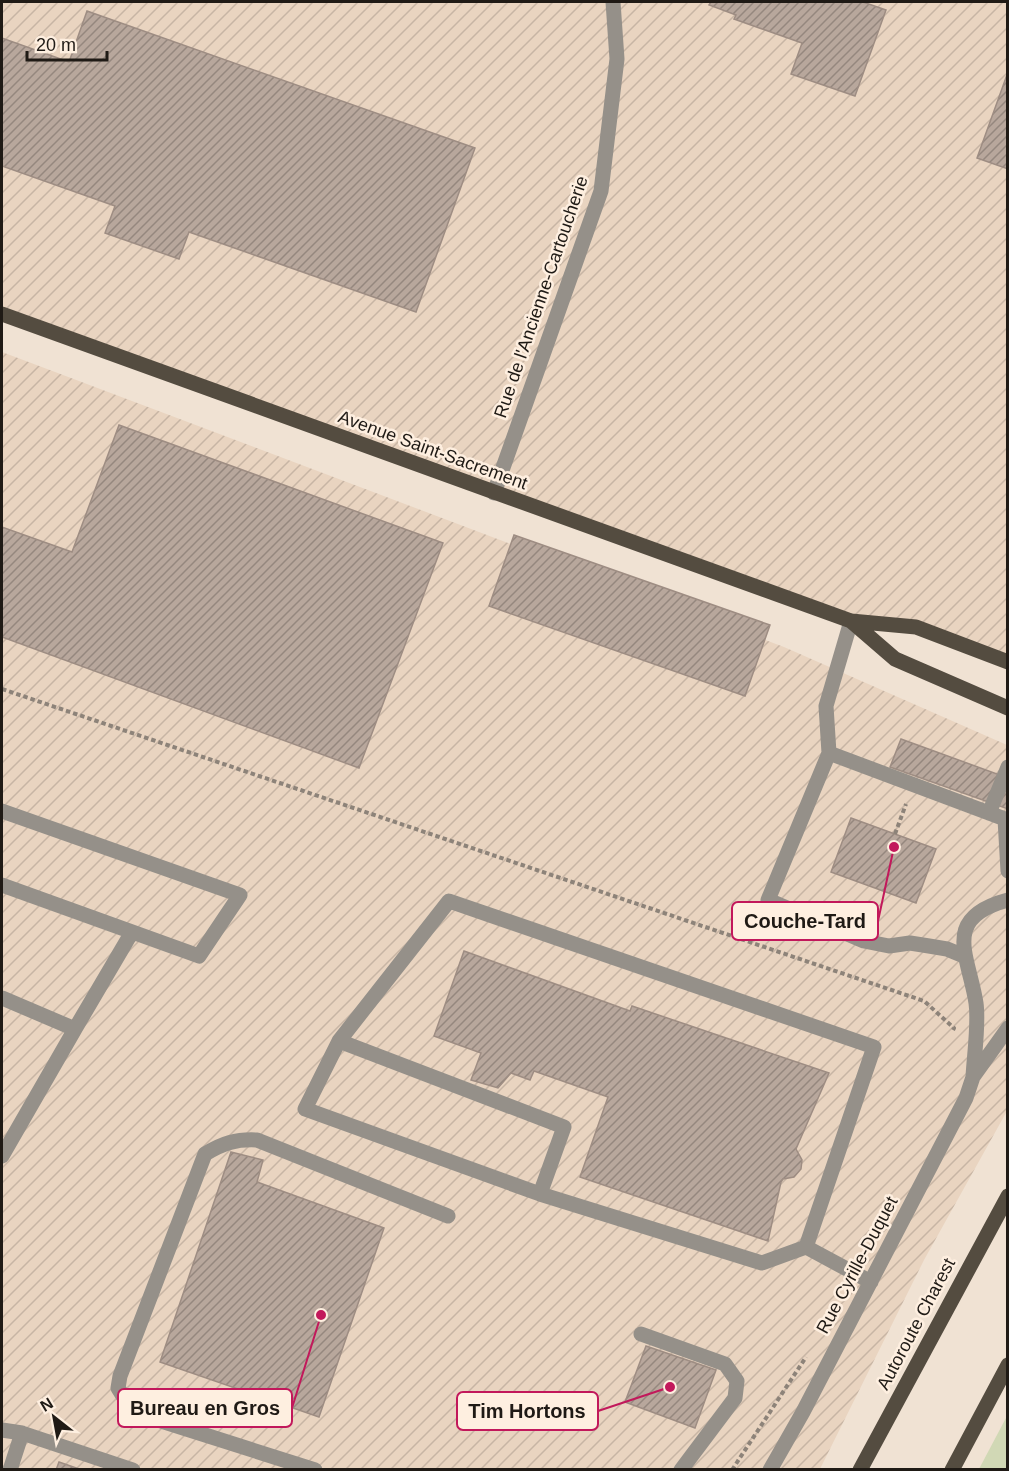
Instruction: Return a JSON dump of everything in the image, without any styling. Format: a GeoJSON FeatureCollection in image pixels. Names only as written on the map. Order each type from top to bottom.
{"type":"FeatureCollection","features":[{"type":"Feature","properties":{"kind":"main road","name":"Avenue Saint-Sacrement"},"geometry":{"type":"LineString","coordinates":[[2,314],[851,621],[916,627],[1008,662]]}},
{"type":"Feature","properties":{"kind":"main road","name":"Avenue Saint-Sacrement"},"geometry":{"type":"LineString","coordinates":[[851,621],[895,659],[1008,708]]}},
{"type":"Feature","properties":{"kind":"main road","name":"Autoroute Charest"},"geometry":{"type":"LineString","coordinates":[[860,1470],[1008,1196]]}},
{"type":"Feature","properties":{"kind":"main road"},"geometry":{"type":"LineString","coordinates":[[952,1470],[1008,1365]]}},
{"type":"Feature","properties":{"kind":"street","name":"Rue de l'Ancienne-Cartoucherie"},"geometry":{"type":"LineString","coordinates":[[494,493],[601,191],[617,59],[613,2]]}},
{"type":"Feature","properties":{"kind":"street"},"geometry":{"type":"LineString","coordinates":[[851,621],[826,706],[829,753],[768,900],[864,941],[889,945],[910,943],[947,950],[964,956]]}},
{"type":"Feature","properties":{"kind":"street"},"geometry":{"type":"LineString","coordinates":[[829,753],[1005,819],[1008,871]]}},
{"type":"Feature","properties":{"kind":"street"},"geometry":{"type":"LineString","coordinates":[[989,813],[1008,767]]}},
{"type":"Feature","properties":{"kind":"street"},"geometry":{"type":"LineString","coordinates":[[2,811],[240,896],[199,956],[2,885]]}},
{"type":"Feature","properties":{"kind":"street","name":"Rue Cyrille-Duquet"},"geometry":{"type":"LineString","coordinates":[[771,1470],[804,1412],[966,1098],[973,1077],[977,1005],[964,956],[963,936],[973,916],[992,905],[1008,900]]}},
{"type":"Feature","properties":{"kind":"street"},"geometry":{"type":"LineString","coordinates":[[806,1247],[874,1047],[449,901],[339,1041],[305,1109],[540,1194],[762,1263],[806,1247],[871,1282]]}},
{"type":"Feature","properties":{"kind":"street"},"geometry":{"type":"LineString","coordinates":[[2,1156],[132,932]]}},
{"type":"Feature","properties":{"kind":"street"},"geometry":{"type":"LineString","coordinates":[[2,998],[75,1029]]}},
{"type":"Feature","properties":{"kind":"street","name":"Rue Cyrille-Duquet"},"geometry":{"type":"LineString","coordinates":[[973,1077],[1008,1028]]}},
{"type":"Feature","properties":{"kind":"street"},"geometry":{"type":"LineString","coordinates":[[339,1041],[564,1127],[540,1194]]}},
{"type":"Feature","properties":{"kind":"street"},"geometry":{"type":"LineString","coordinates":[[315,1470],[133,1412],[118,1388],[120,1376],[205,1154],[222,1144],[239,1139],[257,1140],[448,1216]]}},
{"type":"Feature","properties":{"kind":"street"},"geometry":{"type":"LineString","coordinates":[[641,1334],[725,1364],[737,1381],[735,1398],[681,1470]]}},
{"type":"Feature","properties":{"kind":"street"},"geometry":{"type":"LineString","coordinates":[[2,1430],[22,1433],[133,1470]]}},
{"type":"Feature","properties":{"kind":"street"},"geometry":{"type":"LineString","coordinates":[[10,1470],[22,1433]]}},
{"type":"Feature","properties":{"kind":"path"},"geometry":{"type":"LineString","coordinates":[[2,689],[924,1001],[954,1028],[953,1039]]}},
{"type":"Feature","properties":{"kind":"path"},"geometry":{"type":"LineString","coordinates":[[895,834],[913,784]]}},
{"type":"Feature","properties":{"kind":"path"},"geometry":{"type":"LineString","coordinates":[[732,1470],[811,1349]]}},
{"type":"Feature","properties":{"kind":"shaded area"},"geometry":{"type":"Polygon","coordinates":[[[2,2],[1007,2],[1007,662],[916,627],[851,621],[2,314],[2,2]]]}},
{"type":"Feature","properties":{"kind":"shaded area"},"geometry":{"type":"Polygon","coordinates":[[[2,352],[784,647],[1007,745],[1007,1111],[924,1260],[820,1469],[2,1469],[2,352]]]}},
{"type":"Feature","properties":{"kind":"green space"},"geometry":{"type":"Polygon","coordinates":[[[1007,1416],[1006,1469],[979,1469],[1007,1416]]]}},
{"type":"Feature","properties":{"kind":"building"},"geometry":{"type":"Polygon","coordinates":[[[711,2],[863,2],[886,10],[855,96],[791,74],[802,43],[734,19],[736,15],[709,5],[711,2]]]}},
{"type":"Feature","properties":{"kind":"building"},"geometry":{"type":"Polygon","coordinates":[[[87,11],[475,148],[416,312],[189,232],[179,259],[105,233],[115,206],[2,166],[2,38],[69,62],[87,11]]]}},
{"type":"Feature","properties":{"kind":"building"},"geometry":{"type":"Polygon","coordinates":[[[1008,72],[1008,169],[977,158],[1008,72]]]}},
{"type":"Feature","properties":{"kind":"building"},"geometry":{"type":"Polygon","coordinates":[[[119,425],[443,543],[359,768],[2,637],[2,527],[72,552],[119,425]]]}},
{"type":"Feature","properties":{"kind":"building"},"geometry":{"type":"Polygon","coordinates":[[[514,535],[770,625],[745,696],[489,606],[514,535]]]}},
{"type":"Feature","properties":{"kind":"building"},"geometry":{"type":"Polygon","coordinates":[[[901,739],[1008,778],[1008,809],[890,767],[901,739]]]}},
{"type":"Feature","properties":{"kind":"building"},"geometry":{"type":"Polygon","coordinates":[[[851,818],[936,849],[916,903],[831,872],[851,818]]]}},
{"type":"Feature","properties":{"kind":"building"},"geometry":{"type":"Polygon","coordinates":[[[464,951],[630,1011],[632,1006],[829,1073],[796,1149],[802,1160],[801,1169],[794,1177],[783,1179],[781,1182],[768,1241],[580,1177],[608,1097],[534,1071],[530,1080],[511,1073],[498,1088],[471,1080],[481,1053],[434,1036],[464,951]]]}},
{"type":"Feature","properties":{"kind":"building"},"geometry":{"type":"Polygon","coordinates":[[[231,1152],[263,1160],[257,1182],[384,1228],[319,1417],[160,1362],[231,1152]]]}},
{"type":"Feature","properties":{"kind":"building"},"geometry":{"type":"Polygon","coordinates":[[[646,1346],[716,1370],[695,1428],[625,1402],[646,1346]]]}},
{"type":"Feature","properties":{"kind":"building"},"geometry":{"type":"Polygon","coordinates":[[[59,1462],[82,1470],[56,1470],[59,1462]]]}},
{"type":"Feature","properties":{"kind":"place","name":"Couche-Tard"},"geometry":{"type":"Point","coordinates":[894,847]}},
{"type":"Feature","properties":{"kind":"place","name":"Bureau en Gros"},"geometry":{"type":"Point","coordinates":[321,1315]}},
{"type":"Feature","properties":{"kind":"place","name":"Tim Hortons"},"geometry":{"type":"Point","coordinates":[670,1387]}}]}
